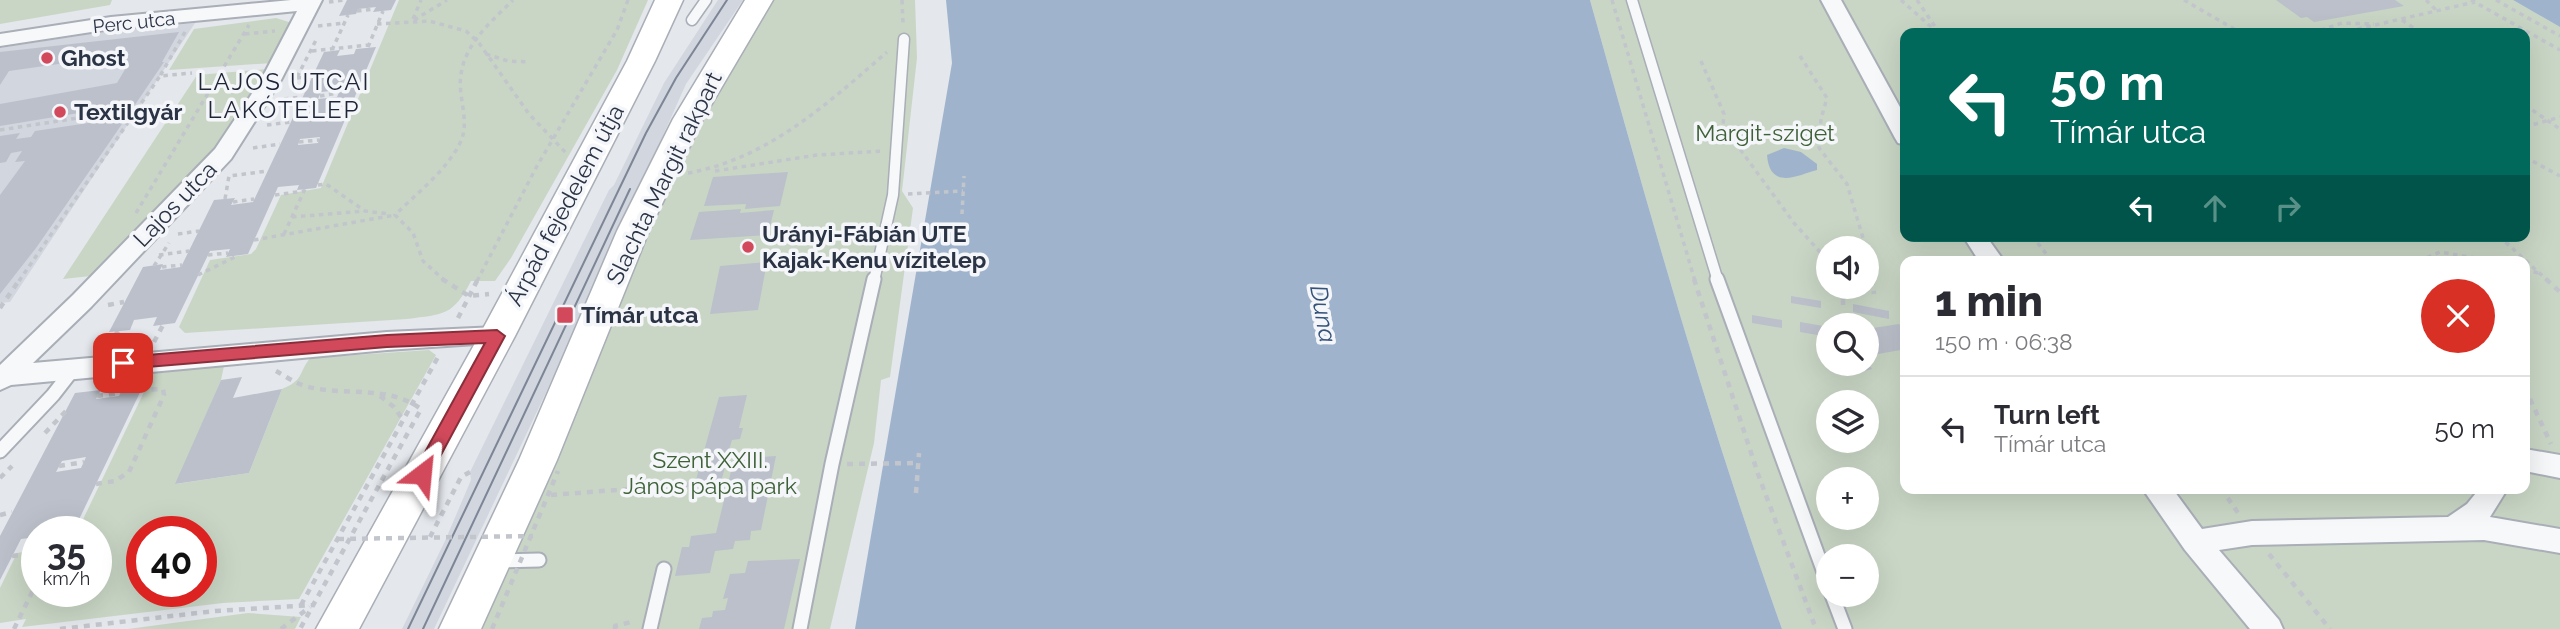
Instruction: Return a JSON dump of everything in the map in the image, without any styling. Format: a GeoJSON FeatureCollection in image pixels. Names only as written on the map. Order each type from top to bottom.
{"type":"FeatureCollection","features":[{"type":"Feature","properties":{"kind":"main road","name":"Slachta Margit rakpart"},"geometry":{"type":"LineString","coordinates":[[460,629],[538,460],[633,231],[688,119],[759,0]]}},
{"type":"Feature","properties":{"kind":"main road","name":"Árpád fejedelem útja"},"geometry":{"type":"LineString","coordinates":[[326,617],[497,336],[641,61],[681,10]]}},
{"type":"Feature","properties":{"kind":"street"},"geometry":{"type":"LineString","coordinates":[[1831,0],[1900,127]]}},
{"type":"Feature","properties":{"kind":"street","name":"Perc utca"},"geometry":{"type":"LineString","coordinates":[[0,40],[111,23],[258,10],[311,2]]}},
{"type":"Feature","properties":{"kind":"street","name":"Lajos utca"},"geometry":{"type":"LineString","coordinates":[[2,377],[82,301],[223,154],[266,89],[311,2]]}},
{"type":"Feature","properties":{"kind":"street"},"geometry":{"type":"LineString","coordinates":[[2,377],[75,368],[449,337],[497,336]]}},
{"type":"Feature","properties":{"kind":"street"},"geometry":{"type":"LineString","coordinates":[[2530,461],[2551,463],[2556,456]]}},
{"type":"Feature","properties":{"kind":"street"},"geometry":{"type":"LineString","coordinates":[[2161,494],[2195,542],[2268,629]]}},
{"type":"Feature","properties":{"kind":"street"},"geometry":{"type":"LineString","coordinates":[[2451,528],[2482,509],[2491,494]]}},
{"type":"Feature","properties":{"kind":"street"},"geometry":{"type":"LineString","coordinates":[[2195,542],[2252,533],[2451,528],[2484,528],[2560,541]]}},
{"type":"Feature","properties":{"kind":"lane"},"geometry":{"type":"LineString","coordinates":[[681,10],[706,0]]}},
{"type":"Feature","properties":{"kind":"lane"},"geometry":{"type":"LineString","coordinates":[[1632,0],[1725,304],[1816,551]]}},
{"type":"Feature","properties":{"kind":"lane"},"geometry":{"type":"LineString","coordinates":[[800,629],[832,464],[893,195],[899,152],[897,130],[904,39]]}},
{"type":"Feature","properties":{"kind":"lane"},"geometry":{"type":"LineString","coordinates":[[0,451],[75,368]]}},
{"type":"Feature","properties":{"kind":"lane"},"geometry":{"type":"LineString","coordinates":[[491,561],[539,560]]}},
{"type":"Feature","properties":{"kind":"lane"},"geometry":{"type":"LineString","coordinates":[[650,629],[664,569]]}},
{"type":"Feature","properties":{"kind":"lane"},"geometry":{"type":"LineString","coordinates":[[1837,607],[1845,629]]}},
{"type":"Feature","properties":{"kind":"path"},"geometry":{"type":"LineString","coordinates":[[336,1],[345,0]]}},
{"type":"Feature","properties":{"kind":"path"},"geometry":{"type":"LineString","coordinates":[[413,20],[421,0]]}},
{"type":"Feature","properties":{"kind":"path"},"geometry":{"type":"LineString","coordinates":[[413,20],[447,0]]}},
{"type":"Feature","properties":{"kind":"path"},"geometry":{"type":"LineString","coordinates":[[254,240],[395,215],[447,163],[461,142],[464,126],[461,74],[475,39],[513,0]]}},
{"type":"Feature","properties":{"kind":"path"},"geometry":{"type":"LineString","coordinates":[[469,296],[499,236],[617,30],[628,0]]}},
{"type":"Feature","properties":{"kind":"path"},"geometry":{"type":"LineString","coordinates":[[707,172],[784,133],[830,103],[904,39],[902,0]]}},
{"type":"Feature","properties":{"kind":"path"},"geometry":{"type":"LineString","coordinates":[[1612,0],[1666,192],[1771,514],[1816,629]]}},
{"type":"Feature","properties":{"kind":"path"},"geometry":{"type":"LineString","coordinates":[[1901,0],[1933,28]]}},
{"type":"Feature","properties":{"kind":"path"},"geometry":{"type":"LineString","coordinates":[[1917,0],[1936,28]]}},
{"type":"Feature","properties":{"kind":"path"},"geometry":{"type":"LineString","coordinates":[[2184,0],[2232,28]]}},
{"type":"Feature","properties":{"kind":"path"},"geometry":{"type":"LineString","coordinates":[[2426,0],[2437,11]]}},
{"type":"Feature","properties":{"kind":"path"},"geometry":{"type":"LineString","coordinates":[[2496,0],[2560,36]]}},
{"type":"Feature","properties":{"kind":"path"},"geometry":{"type":"LineString","coordinates":[[2364,28],[2473,1],[2521,28]]}},
{"type":"Feature","properties":{"kind":"path"},"geometry":{"type":"LineString","coordinates":[[357,11],[375,9]]}},
{"type":"Feature","properties":{"kind":"path"},"geometry":{"type":"LineString","coordinates":[[130,223],[258,10]]}},
{"type":"Feature","properties":{"kind":"path"},"geometry":{"type":"LineString","coordinates":[[311,51],[368,47],[383,11]]}},
{"type":"Feature","properties":{"kind":"path"},"geometry":{"type":"LineString","coordinates":[[332,50],[348,15]]}},
{"type":"Feature","properties":{"kind":"path"},"geometry":{"type":"LineString","coordinates":[[2401,19],[2414,28]]}},
{"type":"Feature","properties":{"kind":"path"},"geometry":{"type":"LineString","coordinates":[[377,24],[413,20],[444,24],[475,39],[552,142],[572,158]]}},
{"type":"Feature","properties":{"kind":"path"},"geometry":{"type":"LineString","coordinates":[[2322,28],[2348,23],[2378,25]]}},
{"type":"Feature","properties":{"kind":"path"},"geometry":{"type":"LineString","coordinates":[[0,308],[160,76],[189,26]]}},
{"type":"Feature","properties":{"kind":"path"},"geometry":{"type":"LineString","coordinates":[[2530,33],[2560,50]]}},
{"type":"Feature","properties":{"kind":"path"},"geometry":{"type":"LineString","coordinates":[[485,54],[508,61],[529,62]]}},
{"type":"Feature","properties":{"kind":"path"},"geometry":{"type":"LineString","coordinates":[[1800,56],[1827,98],[1821,119],[1819,148],[1847,184],[1863,236]]}},
{"type":"Feature","properties":{"kind":"path"},"geometry":{"type":"LineString","coordinates":[[1701,61],[1724,114],[1723,126],[1794,223],[1816,248]]}},
{"type":"Feature","properties":{"kind":"path"},"geometry":{"type":"LineString","coordinates":[[160,76],[192,73]]}},
{"type":"Feature","properties":{"kind":"path"},"geometry":{"type":"LineString","coordinates":[[298,78],[312,76]]}},
{"type":"Feature","properties":{"kind":"path"},"geometry":{"type":"LineString","coordinates":[[320,96],[338,93]]}},
{"type":"Feature","properties":{"kind":"path"},"geometry":{"type":"LineString","coordinates":[[284,99],[302,97]]}},
{"type":"Feature","properties":{"kind":"path"},"geometry":{"type":"LineString","coordinates":[[2530,108],[2560,129]]}},
{"type":"Feature","properties":{"kind":"path"},"geometry":{"type":"LineString","coordinates":[[0,130],[91,116]]}},
{"type":"Feature","properties":{"kind":"path"},"geometry":{"type":"LineString","coordinates":[[2530,126],[2560,117]]}},
{"type":"Feature","properties":{"kind":"path"},"geometry":{"type":"LineString","coordinates":[[267,125],[290,122]]}},
{"type":"Feature","properties":{"kind":"path"},"geometry":{"type":"LineString","coordinates":[[299,142],[319,140]]}},
{"type":"Feature","properties":{"kind":"path"},"geometry":{"type":"LineString","coordinates":[[253,148],[280,144]]}},
{"type":"Feature","properties":{"kind":"path"},"geometry":{"type":"LineString","coordinates":[[681,174],[817,155],[899,152]]}},
{"type":"Feature","properties":{"kind":"path"},"geometry":{"type":"LineString","coordinates":[[2530,160],[2560,176]]}},
{"type":"Feature","properties":{"kind":"path"},"geometry":{"type":"LineString","coordinates":[[225,199],[229,176],[268,171]]}},
{"type":"Feature","properties":{"kind":"path"},"geometry":{"type":"LineString","coordinates":[[961,214],[964,176]]}},
{"type":"Feature","properties":{"kind":"path"},"geometry":{"type":"LineString","coordinates":[[317,185],[326,184],[365,211]]}},
{"type":"Feature","properties":{"kind":"path"},"geometry":{"type":"LineString","coordinates":[[275,195],[305,190],[283,234]]}},
{"type":"Feature","properties":{"kind":"path"},"geometry":{"type":"LineString","coordinates":[[893,195],[963,191]]}},
{"type":"Feature","properties":{"kind":"path"},"geometry":{"type":"LineString","coordinates":[[233,202],[254,199]]}},
{"type":"Feature","properties":{"kind":"path"},"geometry":{"type":"LineString","coordinates":[[292,217],[365,211],[395,215],[413,233],[427,265],[439,277],[469,296],[490,294]]}},
{"type":"Feature","properties":{"kind":"path"},"geometry":{"type":"LineString","coordinates":[[178,234],[199,231]]}},
{"type":"Feature","properties":{"kind":"path"},"geometry":{"type":"LineString","coordinates":[[2037,242],[2048,256]]}},
{"type":"Feature","properties":{"kind":"path"},"geometry":{"type":"LineString","coordinates":[[2505,242],[2521,256]]}},
{"type":"Feature","properties":{"kind":"path"},"geometry":{"type":"LineString","coordinates":[[160,254],[189,251]]}},
{"type":"Feature","properties":{"kind":"path"},"geometry":{"type":"LineString","coordinates":[[2431,256],[2440,252],[2464,256]]}},
{"type":"Feature","properties":{"kind":"path"},"geometry":{"type":"LineString","coordinates":[[208,255],[228,253]]}},
{"type":"Feature","properties":{"kind":"path"},"geometry":{"type":"LineString","coordinates":[[198,275],[237,256]]}},
{"type":"Feature","properties":{"kind":"path"},"geometry":{"type":"LineString","coordinates":[[162,267],[182,265]]}},
{"type":"Feature","properties":{"kind":"path"},"geometry":{"type":"LineString","coordinates":[[2530,265],[2560,292]]}},
{"type":"Feature","properties":{"kind":"path"},"geometry":{"type":"LineString","coordinates":[[2530,270],[2539,273]]}},
{"type":"Feature","properties":{"kind":"path"},"geometry":{"type":"LineString","coordinates":[[1843,299],[1843,305]]}},
{"type":"Feature","properties":{"kind":"path"},"geometry":{"type":"LineString","coordinates":[[154,343],[163,325]]}},
{"type":"Feature","properties":{"kind":"path"},"geometry":{"type":"LineString","coordinates":[[109,346],[118,331]]}},
{"type":"Feature","properties":{"kind":"path"},"geometry":{"type":"LineString","coordinates":[[301,605],[449,337]]}},
{"type":"Feature","properties":{"kind":"path"},"geometry":{"type":"LineString","coordinates":[[271,368],[312,388],[360,390],[414,401],[421,410],[326,617],[300,629]]}},
{"type":"Feature","properties":{"kind":"path"},"geometry":{"type":"LineString","coordinates":[[96,484],[115,481],[129,472],[164,395],[163,389],[142,390]]}},
{"type":"Feature","properties":{"kind":"path"},"geometry":{"type":"LineString","coordinates":[[97,396],[120,393]]}},
{"type":"Feature","properties":{"kind":"path"},"geometry":{"type":"LineString","coordinates":[[379,395],[394,407],[403,421]]}},
{"type":"Feature","properties":{"kind":"path"},"geometry":{"type":"LineString","coordinates":[[2530,399],[2556,456]]}},
{"type":"Feature","properties":{"kind":"path"},"geometry":{"type":"LineString","coordinates":[[916,493],[919,453]]}},
{"type":"Feature","properties":{"kind":"path"},"geometry":{"type":"LineString","coordinates":[[59,466],[84,463]]}},
{"type":"Feature","properties":{"kind":"path"},"geometry":{"type":"LineString","coordinates":[[832,464],[918,463]]}},
{"type":"Feature","properties":{"kind":"path"},"geometry":{"type":"LineString","coordinates":[[492,629],[558,471]]}},
{"type":"Feature","properties":{"kind":"path"},"geometry":{"type":"LineString","coordinates":[[430,537],[461,477],[470,472]]}},
{"type":"Feature","properties":{"kind":"path"},"geometry":{"type":"LineString","coordinates":[[544,496],[694,484]]}},
{"type":"Feature","properties":{"kind":"path"},"geometry":{"type":"LineString","coordinates":[[2225,494],[2252,533],[2330,629]]}},
{"type":"Feature","properties":{"kind":"path"},"geometry":{"type":"LineString","coordinates":[[0,514],[12,512]]}},
{"type":"Feature","properties":{"kind":"path"},"geometry":{"type":"LineString","coordinates":[[338,539],[533,536]]}},
{"type":"Feature","properties":{"kind":"path"},"geometry":{"type":"LineString","coordinates":[[12,556],[21,555]]}},
{"type":"Feature","properties":{"kind":"path"},"geometry":{"type":"LineString","coordinates":[[60,629],[215,611],[301,605],[326,617]]}},
{"type":"Feature","properties":{"kind":"path"},"geometry":{"type":"LineString","coordinates":[[14,629],[25,607]]}},
{"type":"Feature","properties":{"kind":"path"},"geometry":{"type":"LineString","coordinates":[[281,629],[326,617]]}},
{"type":"Feature","properties":{"kind":"shaded area"},"geometry":{"type":"Polygon","coordinates":[[[718,0],[743,0],[686,84],[586,308],[434,629],[402,629],[445,541],[471,480],[470,472],[609,190],[614,185],[664,83],[718,0]]]}},
{"type":"Feature","properties":{"kind":"shaded area"},"geometry":{"type":"Polygon","coordinates":[[[195,23],[10,302],[0,303],[0,48],[103,32],[195,23]]]}},
{"type":"Feature","properties":{"kind":"green space"},"geometry":{"type":"Polygon","coordinates":[[[0,0],[112,0],[110,5],[0,24],[0,0]]]}},
{"type":"Feature","properties":{"kind":"green space"},"geometry":{"type":"Polygon","coordinates":[[[399,0],[648,0],[617,70],[511,258],[495,281],[471,281],[453,307],[430,316],[185,333],[179,327],[210,260],[251,254],[256,249],[281,195],[321,188],[399,0]]]}},
{"type":"Feature","properties":{"kind":"green space","name":"Szent XXIII. János pápa park"},"geometry":{"type":"Polygon","coordinates":[[[770,0],[915,0],[917,58],[902,191],[913,208],[890,377],[881,380],[874,443],[830,629],[477,629],[679,140],[770,0]]]}},
{"type":"Feature","properties":{"kind":"green space","name":"Margit-sziget"},"geometry":{"type":"Polygon","coordinates":[[[1590,0],[2513,0],[2560,27],[2560,629],[1782,629],[1704,395],[1590,0]]]}},
{"type":"Feature","properties":{"kind":"green space"},"geometry":{"type":"Polygon","coordinates":[[[276,18],[292,23],[272,63],[169,70],[194,29],[276,18]]]}},
{"type":"Feature","properties":{"kind":"green space"},"geometry":{"type":"Polygon","coordinates":[[[268,69],[213,157],[100,275],[63,279],[197,75],[268,69]]]}},
{"type":"Feature","properties":{"kind":"green space"},"geometry":{"type":"Polygon","coordinates":[[[429,350],[436,355],[299,599],[217,604],[217,516],[126,516],[126,607],[190,607],[22,627],[26,619],[0,623],[0,588],[17,553],[21,552],[21,607],[112,607],[112,516],[85,516],[155,369],[224,366],[221,380],[176,484],[249,473],[282,389],[297,379],[310,358],[429,350]]]}},
{"type":"Feature","properties":{"kind":"green space"},"geometry":{"type":"Polygon","coordinates":[[[248,613],[301,617],[295,629],[128,629],[248,613]]]}},
{"type":"Feature","properties":{"kind":"water","name":"Duna"},"geometry":{"type":"Polygon","coordinates":[[[946,0],[1590,0],[1704,395],[1782,629],[855,629],[952,63],[946,0]]]}},
{"type":"Feature","properties":{"kind":"water"},"geometry":{"type":"Polygon","coordinates":[[[2513,0],[2560,0],[2560,27],[2513,0]]]}},
{"type":"Feature","properties":{"kind":"water"},"geometry":{"type":"Polygon","coordinates":[[[1784,148],[1801,152],[1817,164],[1817,170],[1786,178],[1773,173],[1767,155],[1784,148]]]}},
{"type":"Feature","properties":{"kind":"building"},"geometry":{"type":"Polygon","coordinates":[[[347,0],[396,0],[391,10],[373,12],[376,7],[358,9],[356,14],[339,16],[347,0]]]}},
{"type":"Feature","properties":{"kind":"building"},"geometry":{"type":"Polygon","coordinates":[[[2276,0],[2395,0],[2404,6],[2314,22],[2307,17],[2301,18],[2276,0]]]}},
{"type":"Feature","properties":{"kind":"building"},"geometry":{"type":"Polygon","coordinates":[[[179,32],[164,62],[109,143],[36,248],[0,294],[0,195],[25,161],[15,162],[22,151],[11,153],[6,162],[0,163],[0,136],[20,133],[16,139],[31,137],[35,131],[95,122],[103,109],[0,126],[0,104],[117,83],[127,66],[122,67],[129,54],[9,71],[0,85],[0,52],[179,32]]]}},
{"type":"Feature","properties":{"kind":"building"},"geometry":{"type":"Polygon","coordinates":[[[376,47],[316,188],[297,190],[299,185],[278,187],[248,254],[226,257],[230,249],[210,251],[175,323],[153,326],[157,317],[134,320],[130,330],[109,332],[143,267],[163,264],[160,270],[181,267],[214,200],[235,198],[231,205],[253,202],[324,52],[340,50],[337,56],[354,54],[356,49],[376,47]],[[340,90],[321,92],[318,99],[337,97],[340,90]],[[320,137],[300,139],[298,145],[318,143],[320,137]]]}},
{"type":"Feature","properties":{"kind":"building"},"geometry":{"type":"Polygon","coordinates":[[[788,172],[780,206],[745,209],[746,204],[704,206],[713,177],[788,172]]]}},
{"type":"Feature","properties":{"kind":"building"},"geometry":{"type":"Polygon","coordinates":[[[741,209],[740,213],[774,210],[768,235],[690,240],[699,212],[741,209]]]}},
{"type":"Feature","properties":{"kind":"building"},"geometry":{"type":"Polygon","coordinates":[[[767,262],[758,310],[710,314],[720,266],[767,262]]]}},
{"type":"Feature","properties":{"kind":"building"},"geometry":{"type":"Polygon","coordinates":[[[1791,296],[1821,301],[1821,308],[1791,303],[1791,296]]]}},
{"type":"Feature","properties":{"kind":"building"},"geometry":{"type":"Polygon","coordinates":[[[1853,304],[1889,311],[1889,319],[1879,317],[1879,313],[1853,312],[1853,304]]]}},
{"type":"Feature","properties":{"kind":"building"},"geometry":{"type":"Polygon","coordinates":[[[1752,315],[1782,320],[1782,328],[1752,323],[1752,315]]]}},
{"type":"Feature","properties":{"kind":"building"},"geometry":{"type":"Polygon","coordinates":[[[1800,322],[1816,325],[1816,335],[1800,332],[1800,322]]]}},
{"type":"Feature","properties":{"kind":"building"},"geometry":{"type":"Polygon","coordinates":[[[1899,324],[1900,350],[1879,354],[1879,327],[1899,324]]]}},
{"type":"Feature","properties":{"kind":"building"},"geometry":{"type":"Polygon","coordinates":[[[242,377],[233,398],[282,389],[249,473],[175,484],[221,380],[242,377]]]}},
{"type":"Feature","properties":{"kind":"building"},"geometry":{"type":"Polygon","coordinates":[[[144,384],[81,516],[21,516],[21,539],[0,580],[0,536],[75,393],[101,390],[96,399],[119,396],[123,388],[144,384]],[[86,457],[62,461],[56,472],[81,468],[86,457]]]}},
{"type":"Feature","properties":{"kind":"building"},"geometry":{"type":"Polygon","coordinates":[[[747,395],[739,428],[743,428],[740,439],[732,440],[727,456],[731,456],[729,463],[726,463],[720,486],[694,487],[719,397],[747,395]]]}},
{"type":"Feature","properties":{"kind":"building"},"geometry":{"type":"Polygon","coordinates":[[[776,456],[761,530],[751,531],[750,540],[735,541],[733,549],[715,551],[710,573],[675,576],[682,547],[689,547],[691,536],[716,533],[734,459],[776,456]]]}},
{"type":"Feature","properties":{"kind":"building"},"geometry":{"type":"Polygon","coordinates":[[[800,559],[784,629],[699,629],[702,618],[712,617],[713,611],[725,610],[728,598],[723,599],[730,574],[745,573],[748,561],[800,559]]]}},
{"type":"Feature","properties":{"kind":"tram line"},"geometry":{"type":"LineString","coordinates":[[408,629],[646,133],[676,78],[727,0]]}},
{"type":"Feature","properties":{"kind":"tram line"},"geometry":{"type":"LineString","coordinates":[[423,629],[630,189]]}},
{"type":"Feature","properties":{"kind":"place","name":"Ghost"},"geometry":{"type":"Point","coordinates":[47,58]}},
{"type":"Feature","properties":{"kind":"place","name":"Textilgyár"},"geometry":{"type":"Point","coordinates":[60,112]}},
{"type":"Feature","properties":{"kind":"place","name":"Urányi-Fábián UTE Kajak-Kenu vízitelep"},"geometry":{"type":"Point","coordinates":[748,247]}},
{"type":"Feature","properties":{"kind":"place","name":"Tímár utca"},"geometry":{"type":"Point","coordinates":[565,315]}},
{"type":"Feature","properties":{"kind":"district","name":"LAJOS UTCAI LAKÓTELEP"},"geometry":{"type":"Point","coordinates":[284,96]}},
{"type":"Feature","properties":{"kind":"route"},"geometry":{"type":"LineString","coordinates":[[123,363],[387,341],[497,336],[422,474]]}}]}
